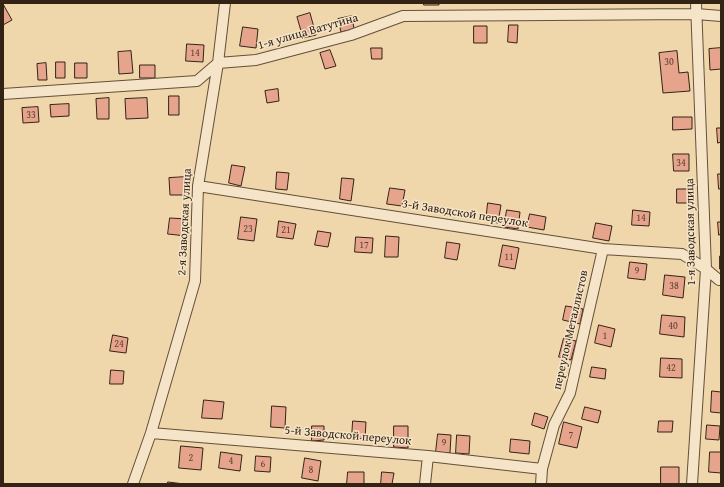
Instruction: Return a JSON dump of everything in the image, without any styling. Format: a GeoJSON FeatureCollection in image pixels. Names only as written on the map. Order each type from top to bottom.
{"type":"FeatureCollection","features":[{"type":"Feature","properties":{"kind":"street","name":"2-я Заводская улица"},"geometry":{"type":"LineString","coordinates":[[133,484],[151,432],[195,281],[198,186],[218,63],[225,3]]}},
{"type":"Feature","properties":{"kind":"street","name":"1-я Заводская улица"},"geometry":{"type":"LineString","coordinates":[[692,484],[706,269],[696,3]]}},
{"type":"Feature","properties":{"kind":"street","name":"1-я улица Ватутина"},"geometry":{"type":"LineString","coordinates":[[218,63],[256,60],[351,35],[403,16],[696,14],[721,16]]}},
{"type":"Feature","properties":{"kind":"street"},"geometry":{"type":"LineString","coordinates":[[3,94],[198,81],[218,63]]}},
{"type":"Feature","properties":{"kind":"street","name":"3-й Заводской переулок"},"geometry":{"type":"LineString","coordinates":[[198,186],[603,249],[682,254],[721,280]]}},
{"type":"Feature","properties":{"kind":"street","name":"переулок Металлистов"},"geometry":{"type":"LineString","coordinates":[[541,484],[542,469],[554,425],[570,393],[603,249]]}},
{"type":"Feature","properties":{"kind":"street","name":"5-й Заводской переулок"},"geometry":{"type":"LineString","coordinates":[[151,432],[428,456],[542,469]]}},
{"type":"Feature","properties":{"kind":"street"},"geometry":{"type":"LineString","coordinates":[[425,484],[428,456]]}},
{"type":"Feature","properties":{"kind":"building"},"geometry":{"type":"Polygon","coordinates":[[[424,3],[439,3],[439,5],[424,5],[424,3]]]}},
{"type":"Feature","properties":{"kind":"building"},"geometry":{"type":"Polygon","coordinates":[[[3,4],[12,20],[3,25],[3,4]]]}},
{"type":"Feature","properties":{"kind":"building"},"geometry":{"type":"Polygon","coordinates":[[[310,13],[316,35],[303,38],[297,17],[310,13]]]}},
{"type":"Feature","properties":{"kind":"building"},"geometry":{"type":"Polygon","coordinates":[[[352,16],[354,29],[341,32],[338,19],[352,16]]]}},
{"type":"Feature","properties":{"kind":"building"},"geometry":{"type":"Polygon","coordinates":[[[509,25],[518,25],[517,43],[508,42],[509,25]]]}},
{"type":"Feature","properties":{"kind":"building"},"geometry":{"type":"Polygon","coordinates":[[[474,26],[487,26],[487,43],[474,43],[474,26]]]}},
{"type":"Feature","properties":{"kind":"building"},"geometry":{"type":"Polygon","coordinates":[[[243,27],[258,29],[256,48],[240,46],[243,27]]]}},
{"type":"Feature","properties":{"kind":"building"},"geometry":{"type":"Polygon","coordinates":[[[187,44],[204,45],[203,62],[186,61],[187,44]]]}},
{"type":"Feature","properties":{"kind":"building"},"geometry":{"type":"Polygon","coordinates":[[[371,48],[382,48],[382,59],[372,59],[371,48]]]}},
{"type":"Feature","properties":{"kind":"building"},"geometry":{"type":"Polygon","coordinates":[[[721,48],[721,69],[710,70],[709,49],[721,48]]]}},
{"type":"Feature","properties":{"kind":"building"},"geometry":{"type":"Polygon","coordinates":[[[330,50],[336,66],[325,69],[320,53],[330,50]]]}},
{"type":"Feature","properties":{"kind":"building"},"geometry":{"type":"Polygon","coordinates":[[[131,51],[133,73],[119,74],[118,52],[131,51]]]}},
{"type":"Feature","properties":{"kind":"building"},"geometry":{"type":"Polygon","coordinates":[[[677,51],[679,73],[688,72],[690,91],[663,93],[659,53],[677,51]]]}},
{"type":"Feature","properties":{"kind":"building"},"geometry":{"type":"Polygon","coordinates":[[[56,62],[65,62],[65,78],[56,78],[56,62]]]}},
{"type":"Feature","properties":{"kind":"building"},"geometry":{"type":"Polygon","coordinates":[[[46,63],[47,80],[38,80],[37,64],[46,63]]]}},
{"type":"Feature","properties":{"kind":"building"},"geometry":{"type":"Polygon","coordinates":[[[75,63],[87,63],[87,78],[75,78],[75,63]]]}},
{"type":"Feature","properties":{"kind":"building"},"geometry":{"type":"Polygon","coordinates":[[[140,65],[155,65],[155,78],[140,78],[140,65]]]}},
{"type":"Feature","properties":{"kind":"building"},"geometry":{"type":"Polygon","coordinates":[[[278,89],[279,101],[267,103],[265,91],[278,89]]]}},
{"type":"Feature","properties":{"kind":"building"},"geometry":{"type":"Polygon","coordinates":[[[169,96],[179,96],[179,115],[169,115],[169,96]]]}},
{"type":"Feature","properties":{"kind":"building"},"geometry":{"type":"Polygon","coordinates":[[[109,98],[109,119],[97,119],[96,99],[109,98]]]}},
{"type":"Feature","properties":{"kind":"building"},"geometry":{"type":"Polygon","coordinates":[[[147,98],[148,118],[126,119],[125,99],[147,98]]]}},
{"type":"Feature","properties":{"kind":"building"},"geometry":{"type":"Polygon","coordinates":[[[69,104],[69,116],[51,117],[50,105],[69,104]]]}},
{"type":"Feature","properties":{"kind":"building"},"geometry":{"type":"Polygon","coordinates":[[[38,107],[39,122],[23,123],[22,108],[38,107]]]}},
{"type":"Feature","properties":{"kind":"building"},"geometry":{"type":"Polygon","coordinates":[[[673,117],[692,117],[692,129],[673,130],[673,117]]]}},
{"type":"Feature","properties":{"kind":"building"},"geometry":{"type":"Polygon","coordinates":[[[717,128],[721,128],[721,142],[718,143],[717,128]]]}},
{"type":"Feature","properties":{"kind":"building"},"geometry":{"type":"Polygon","coordinates":[[[673,154],[689,154],[689,171],[674,171],[673,154]]]}},
{"type":"Feature","properties":{"kind":"building"},"geometry":{"type":"Polygon","coordinates":[[[232,165],[245,167],[241,186],[229,183],[232,165]]]}},
{"type":"Feature","properties":{"kind":"building"},"geometry":{"type":"Polygon","coordinates":[[[277,172],[289,173],[287,190],[276,189],[277,172]]]}},
{"type":"Feature","properties":{"kind":"building"},"geometry":{"type":"Polygon","coordinates":[[[718,174],[721,174],[721,189],[719,189],[718,174]]]}},
{"type":"Feature","properties":{"kind":"building"},"geometry":{"type":"Polygon","coordinates":[[[186,177],[187,195],[170,195],[169,178],[186,177]]]}},
{"type":"Feature","properties":{"kind":"building"},"geometry":{"type":"Polygon","coordinates":[[[342,178],[354,179],[351,201],[340,199],[342,178]]]}},
{"type":"Feature","properties":{"kind":"building"},"geometry":{"type":"Polygon","coordinates":[[[390,188],[405,190],[402,206],[387,204],[390,188]]]}},
{"type":"Feature","properties":{"kind":"building"},"geometry":{"type":"Polygon","coordinates":[[[677,189],[690,189],[691,203],[677,203],[677,189]]]}},
{"type":"Feature","properties":{"kind":"building"},"geometry":{"type":"Polygon","coordinates":[[[488,203],[501,205],[498,223],[486,221],[488,203]]]}},
{"type":"Feature","properties":{"kind":"building"},"geometry":{"type":"Polygon","coordinates":[[[507,210],[520,212],[518,229],[504,227],[507,210]]]}},
{"type":"Feature","properties":{"kind":"building"},"geometry":{"type":"Polygon","coordinates":[[[633,210],[650,212],[649,226],[632,225],[633,210]]]}},
{"type":"Feature","properties":{"kind":"building"},"geometry":{"type":"Polygon","coordinates":[[[530,214],[546,217],[544,230],[527,227],[530,214]]]}},
{"type":"Feature","properties":{"kind":"building"},"geometry":{"type":"Polygon","coordinates":[[[241,217],[257,219],[254,241],[238,239],[241,217]]]}},
{"type":"Feature","properties":{"kind":"building"},"geometry":{"type":"Polygon","coordinates":[[[170,218],[187,219],[186,236],[168,234],[170,218]]]}},
{"type":"Feature","properties":{"kind":"building"},"geometry":{"type":"Polygon","coordinates":[[[279,221],[296,224],[293,239],[277,237],[279,221]]]}},
{"type":"Feature","properties":{"kind":"building"},"geometry":{"type":"Polygon","coordinates":[[[718,222],[721,222],[721,234],[719,235],[718,222]]]}},
{"type":"Feature","properties":{"kind":"building"},"geometry":{"type":"Polygon","coordinates":[[[596,223],[612,226],[609,241],[593,238],[596,223]]]}},
{"type":"Feature","properties":{"kind":"building"},"geometry":{"type":"Polygon","coordinates":[[[318,231],[331,233],[328,247],[315,245],[318,231]]]}},
{"type":"Feature","properties":{"kind":"building"},"geometry":{"type":"Polygon","coordinates":[[[386,236],[399,237],[398,257],[385,257],[386,236]]]}},
{"type":"Feature","properties":{"kind":"building"},"geometry":{"type":"Polygon","coordinates":[[[356,237],[373,238],[372,253],[355,252],[356,237]]]}},
{"type":"Feature","properties":{"kind":"building"},"geometry":{"type":"Polygon","coordinates":[[[447,242],[460,244],[457,260],[445,258],[447,242]]]}},
{"type":"Feature","properties":{"kind":"building"},"geometry":{"type":"Polygon","coordinates":[[[503,245],[519,248],[515,269],[499,266],[503,245]]]}},
{"type":"Feature","properties":{"kind":"building"},"geometry":{"type":"Polygon","coordinates":[[[721,256],[721,269],[720,269],[721,256]]]}},
{"type":"Feature","properties":{"kind":"building"},"geometry":{"type":"Polygon","coordinates":[[[630,262],[647,264],[645,280],[628,278],[630,262]]]}},
{"type":"Feature","properties":{"kind":"building"},"geometry":{"type":"Polygon","coordinates":[[[665,275],[685,277],[683,298],[663,295],[665,275]]]}},
{"type":"Feature","properties":{"kind":"building"},"geometry":{"type":"Polygon","coordinates":[[[566,306],[583,309],[580,324],[563,320],[566,306]]]}},
{"type":"Feature","properties":{"kind":"building"},"geometry":{"type":"Polygon","coordinates":[[[662,315],[685,317],[684,337],[660,334],[662,315]]]}},
{"type":"Feature","properties":{"kind":"building"},"geometry":{"type":"Polygon","coordinates":[[[599,325],[615,329],[611,347],[595,343],[599,325]]]}},
{"type":"Feature","properties":{"kind":"building"},"geometry":{"type":"Polygon","coordinates":[[[113,335],[128,338],[126,353],[110,351],[113,335]]]}},
{"type":"Feature","properties":{"kind":"building"},"geometry":{"type":"Polygon","coordinates":[[[564,338],[576,341],[571,360],[559,357],[564,338]]]}},
{"type":"Feature","properties":{"kind":"building"},"geometry":{"type":"Polygon","coordinates":[[[661,358],[682,359],[682,378],[660,377],[661,358]]]}},
{"type":"Feature","properties":{"kind":"building"},"geometry":{"type":"Polygon","coordinates":[[[592,367],[606,369],[605,379],[590,377],[592,367]]]}},
{"type":"Feature","properties":{"kind":"building"},"geometry":{"type":"Polygon","coordinates":[[[111,370],[124,371],[123,384],[110,384],[111,370]]]}},
{"type":"Feature","properties":{"kind":"building"},"geometry":{"type":"Polygon","coordinates":[[[712,391],[721,392],[721,413],[711,412],[712,391]]]}},
{"type":"Feature","properties":{"kind":"building"},"geometry":{"type":"Polygon","coordinates":[[[204,400],[224,402],[222,419],[202,418],[204,400]]]}},
{"type":"Feature","properties":{"kind":"building"},"geometry":{"type":"Polygon","coordinates":[[[272,406],[286,407],[285,428],[271,427],[272,406]]]}},
{"type":"Feature","properties":{"kind":"building"},"geometry":{"type":"Polygon","coordinates":[[[585,407],[601,411],[598,423],[582,419],[585,407]]]}},
{"type":"Feature","properties":{"kind":"building"},"geometry":{"type":"Polygon","coordinates":[[[535,413],[548,417],[544,429],[532,425],[535,413]]]}},
{"type":"Feature","properties":{"kind":"building"},"geometry":{"type":"Polygon","coordinates":[[[353,421],[366,422],[365,439],[352,438],[353,421]]]}},
{"type":"Feature","properties":{"kind":"building"},"geometry":{"type":"Polygon","coordinates":[[[659,421],[673,421],[672,432],[658,432],[659,421]]]}},
{"type":"Feature","properties":{"kind":"building"},"geometry":{"type":"Polygon","coordinates":[[[564,422],[582,427],[577,448],[559,444],[564,422]]]}},
{"type":"Feature","properties":{"kind":"building"},"geometry":{"type":"Polygon","coordinates":[[[707,425],[720,426],[719,440],[706,439],[707,425]]]}},
{"type":"Feature","properties":{"kind":"building"},"geometry":{"type":"Polygon","coordinates":[[[312,426],[324,426],[324,440],[312,441],[312,426]]]}},
{"type":"Feature","properties":{"kind":"building"},"geometry":{"type":"Polygon","coordinates":[[[394,426],[408,426],[408,448],[394,447],[394,426]]]}},
{"type":"Feature","properties":{"kind":"building"},"geometry":{"type":"Polygon","coordinates":[[[438,434],[451,435],[450,453],[436,452],[438,434]]]}},
{"type":"Feature","properties":{"kind":"building"},"geometry":{"type":"Polygon","coordinates":[[[457,435],[470,436],[469,454],[456,453],[457,435]]]}},
{"type":"Feature","properties":{"kind":"building"},"geometry":{"type":"Polygon","coordinates":[[[511,439],[530,441],[529,454],[510,452],[511,439]]]}},
{"type":"Feature","properties":{"kind":"building"},"geometry":{"type":"Polygon","coordinates":[[[181,446],[203,448],[201,470],[179,468],[181,446]]]}},
{"type":"Feature","properties":{"kind":"building"},"geometry":{"type":"Polygon","coordinates":[[[221,452],[242,455],[240,471],[219,468],[221,452]]]}},
{"type":"Feature","properties":{"kind":"building"},"geometry":{"type":"Polygon","coordinates":[[[710,452],[721,452],[721,473],[709,472],[710,452]]]}},
{"type":"Feature","properties":{"kind":"building"},"geometry":{"type":"Polygon","coordinates":[[[256,456],[271,457],[270,472],[255,471],[256,456]]]}},
{"type":"Feature","properties":{"kind":"building"},"geometry":{"type":"Polygon","coordinates":[[[305,458],[321,461],[318,481],[302,478],[305,458]]]}},
{"type":"Feature","properties":{"kind":"building"},"geometry":{"type":"Polygon","coordinates":[[[661,467],[679,467],[679,484],[661,484],[661,467]]]}},
{"type":"Feature","properties":{"kind":"building"},"geometry":{"type":"Polygon","coordinates":[[[348,472],[364,472],[364,484],[347,484],[348,472]]]}},
{"type":"Feature","properties":{"kind":"building"},"geometry":{"type":"Polygon","coordinates":[[[382,472],[394,473],[392,484],[381,484],[382,472]]]}},
{"type":"Feature","properties":{"kind":"building"},"geometry":{"type":"Polygon","coordinates":[[[168,482],[184,484],[168,484],[168,482]]]}}]}
